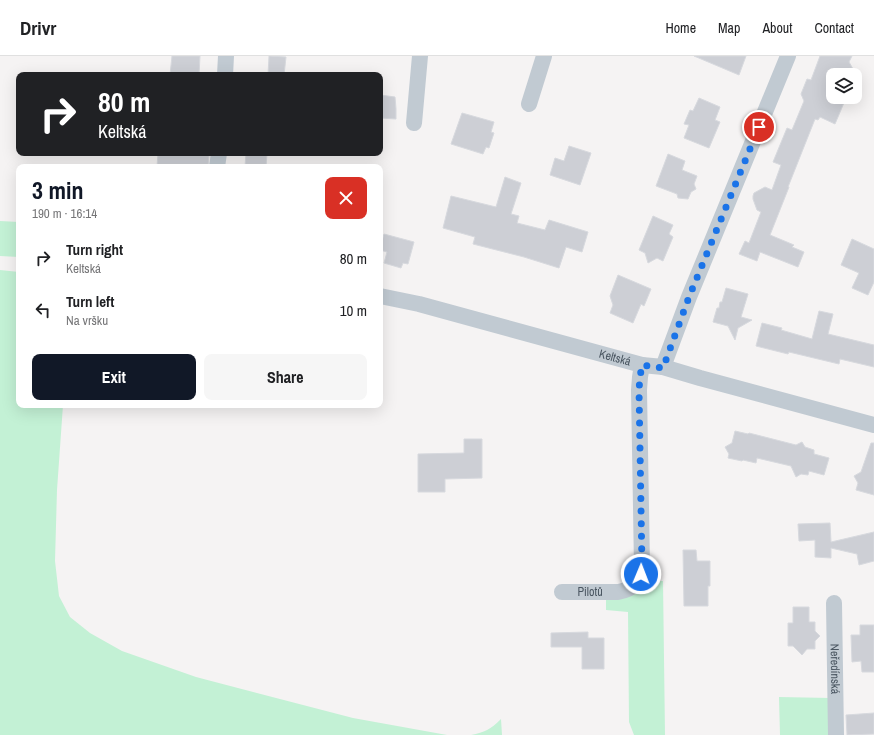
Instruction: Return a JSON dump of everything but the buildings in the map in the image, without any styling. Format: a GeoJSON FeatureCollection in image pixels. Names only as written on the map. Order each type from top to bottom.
{"type":"FeatureCollection","features":[{"type":"Feature","properties":{"kind":"street"},"geometry":{"type":"LineString","coordinates":[[225,72],[226,56]]}},
{"type":"Feature","properties":{"kind":"street"},"geometry":{"type":"LineString","coordinates":[[414,123],[420,56]]}},
{"type":"Feature","properties":{"kind":"street"},"geometry":{"type":"LineString","coordinates":[[529,104],[544,56]]}},
{"type":"Feature","properties":{"kind":"street"},"geometry":{"type":"LineString","coordinates":[[663,368],[689,297],[788,56]]}},
{"type":"Feature","properties":{"kind":"street","name":"Keltská"},"geometry":{"type":"LineString","coordinates":[[383,297],[419,304],[642,365],[663,368],[874,426]]}},
{"type":"Feature","properties":{"kind":"street","name":"Pilotů"},"geometry":{"type":"LineString","coordinates":[[562,592],[618,592],[630,588],[638,582],[641,574],[639,390],[642,365]]}},
{"type":"Feature","properties":{"kind":"street","name":"Neředínská"},"geometry":{"type":"LineString","coordinates":[[834,603],[836,735]]}},
{"type":"Feature","properties":{"kind":"green space"},"geometry":{"type":"Polygon","coordinates":[[[0,221],[16,222],[16,257],[0,256],[0,221]]]}},
{"type":"Feature","properties":{"kind":"green space"},"geometry":{"type":"Polygon","coordinates":[[[0,270],[16,272],[16,408],[63,408],[57,490],[55,561],[59,596],[70,617],[90,633],[122,651],[196,677],[353,718],[447,735],[0,735],[0,270]]]}},
{"type":"Feature","properties":{"kind":"green space"},"geometry":{"type":"Polygon","coordinates":[[[645,580],[663,581],[665,735],[634,735],[629,722],[628,612],[606,610],[606,597],[645,580]]]}},
{"type":"Feature","properties":{"kind":"green space"},"geometry":{"type":"Polygon","coordinates":[[[779,697],[831,698],[833,735],[780,735],[779,697]]]}},
{"type":"Feature","properties":{"kind":"green space"},"geometry":{"type":"Polygon","coordinates":[[[501,719],[502,735],[471,735],[487,730],[501,719]]]}},
{"type":"Feature","properties":{"kind":"route"},"geometry":{"type":"LineString","coordinates":[[641,574],[640,372],[642,365],[663,368],[689,297],[759,127]]}}]}
